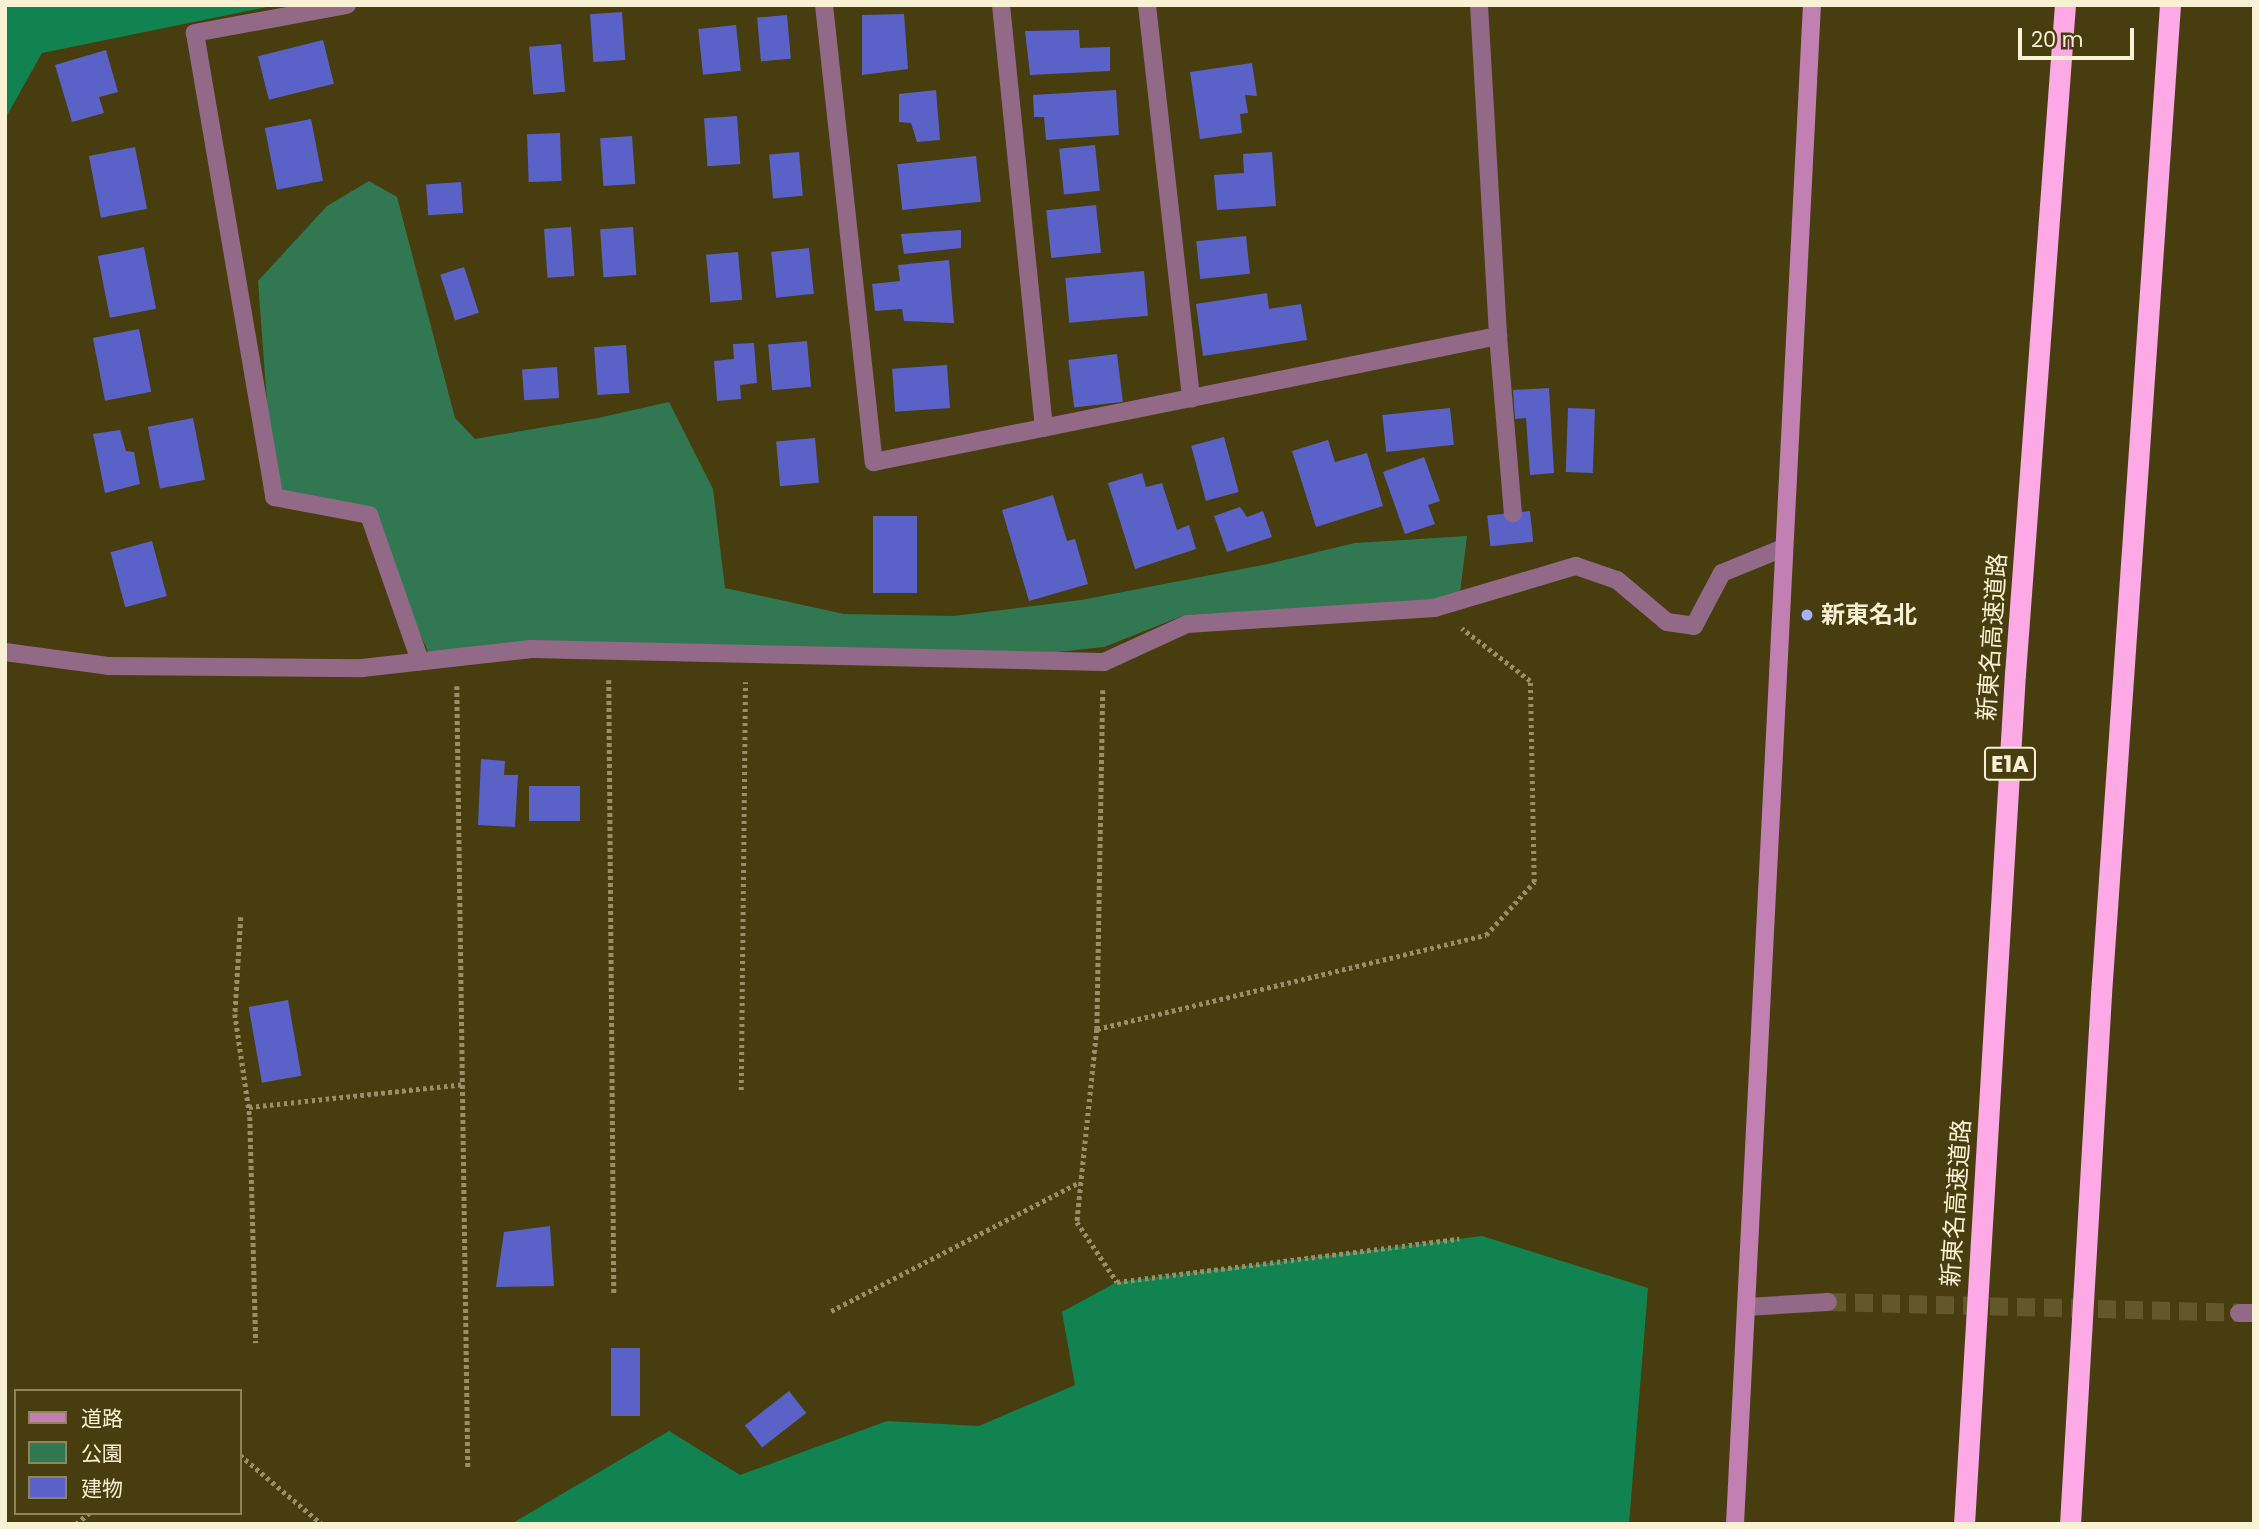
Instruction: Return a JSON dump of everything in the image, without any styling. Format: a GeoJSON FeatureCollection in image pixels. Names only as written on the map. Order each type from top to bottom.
{"type":"FeatureCollection","features":[{"type":"Feature","properties":{"kind":"highway","name":"新東名高速道路"},"geometry":{"type":"LineString","coordinates":[[1964,1524],[2015,674],[2065,5]]}},
{"type":"Feature","properties":{"kind":"highway"},"geometry":{"type":"LineString","coordinates":[[2070,1524],[2101,994],[2170,5]]}},
{"type":"Feature","properties":{"kind":"street"},"geometry":{"type":"LineString","coordinates":[[347,5],[195,33],[274,497],[369,515],[420,662]]}},
{"type":"Feature","properties":{"kind":"street"},"geometry":{"type":"LineString","coordinates":[[824,5],[874,462],[1497,336]]}},
{"type":"Feature","properties":{"kind":"street"},"geometry":{"type":"LineString","coordinates":[[1001,5],[1044,428]]}},
{"type":"Feature","properties":{"kind":"street"},"geometry":{"type":"LineString","coordinates":[[1147,5],[1192,399]]}},
{"type":"Feature","properties":{"kind":"street"},"geometry":{"type":"LineString","coordinates":[[1479,5],[1497,336],[1513,513]]}},
{"type":"Feature","properties":{"kind":"street"},"geometry":{"type":"LineString","coordinates":[[1735,1524],[1812,5]]}},
{"type":"Feature","properties":{"kind":"street"},"geometry":{"type":"LineString","coordinates":[[5,652],[107,666],[362,668],[531,649],[1104,662],[1187,624],[1434,608],[1576,566],[1617,580],[1667,622],[1694,626],[1722,573],[1783,548]]}},
{"type":"Feature","properties":{"kind":"street"},"geometry":{"type":"LineString","coordinates":[[1747,1307],[1828,1302]]}},
{"type":"Feature","properties":{"kind":"path"},"geometry":{"type":"LineString","coordinates":[[1097,1029],[1486,935],[1534,883],[1530,681],[1434,608]]}},
{"type":"Feature","properties":{"kind":"path"},"geometry":{"type":"LineString","coordinates":[[609,651],[614,1293]]}},
{"type":"Feature","properties":{"kind":"path"},"geometry":{"type":"LineString","coordinates":[[740,1090],[746,653]]}},
{"type":"Feature","properties":{"kind":"path"},"geometry":{"type":"LineString","coordinates":[[457,657],[468,1468]]}},
{"type":"Feature","properties":{"kind":"path"},"geometry":{"type":"LineString","coordinates":[[1104,662],[1097,1029],[1077,1222],[1117,1282],[1458,1239]]}},
{"type":"Feature","properties":{"kind":"path"},"geometry":{"type":"LineString","coordinates":[[241,917],[235,1014],[249,1107],[256,1343]]}},
{"type":"Feature","properties":{"kind":"path"},"geometry":{"type":"LineString","coordinates":[[249,1107],[463,1084]]}},
{"type":"Feature","properties":{"kind":"path"},"geometry":{"type":"LineString","coordinates":[[831,1311],[1081,1182]]}},
{"type":"Feature","properties":{"kind":"path"},"geometry":{"type":"LineString","coordinates":[[242,1457],[323,1524]]}},
{"type":"Feature","properties":{"kind":"green space"},"geometry":{"type":"Polygon","coordinates":[[[5,5],[277,5],[42,53],[5,119],[5,5]]]}},
{"type":"Feature","properties":{"kind":"green space"},"geometry":{"type":"Polygon","coordinates":[[[369,181],[397,197],[455,418],[475,439],[598,418],[669,402],[713,489],[725,588],[844,614],[954,616],[1081,600],[1268,564],[1355,543],[1467,536],[1459,601],[1185,615],[1104,647],[992,659],[638,651],[432,660],[362,508],[274,497],[258,281],[327,206],[369,181]]]}},
{"type":"Feature","properties":{"kind":"green space"},"geometry":{"type":"Polygon","coordinates":[[[1482,1236],[1648,1288],[1629,1524],[511,1524],[669,1431],[740,1475],[887,1421],[979,1426],[1075,1385],[1062,1312],[1117,1282],[1482,1236]]]}},
{"type":"Feature","properties":{"kind":"building"},"geometry":{"type":"Polygon","coordinates":[[[622,12],[625,60],[593,62],[590,14],[622,12]]]}},
{"type":"Feature","properties":{"kind":"building"},"geometry":{"type":"Polygon","coordinates":[[[904,14],[908,69],[862,75],[862,15],[904,14]]]}},
{"type":"Feature","properties":{"kind":"building"},"geometry":{"type":"Polygon","coordinates":[[[787,15],[791,59],[761,61],[757,18],[787,15]]]}},
{"type":"Feature","properties":{"kind":"building"},"geometry":{"type":"Polygon","coordinates":[[[736,25],[741,71],[703,75],[698,29],[736,25]]]}},
{"type":"Feature","properties":{"kind":"building"},"geometry":{"type":"Polygon","coordinates":[[[1079,30],[1080,48],[1110,47],[1110,71],[1030,75],[1025,31],[1079,30]]]}},
{"type":"Feature","properties":{"kind":"building"},"geometry":{"type":"Polygon","coordinates":[[[323,40],[334,84],[269,100],[258,56],[323,40]]]}},
{"type":"Feature","properties":{"kind":"building"},"geometry":{"type":"Polygon","coordinates":[[[561,44],[565,92],[533,95],[529,47],[561,44]]]}},
{"type":"Feature","properties":{"kind":"building"},"geometry":{"type":"Polygon","coordinates":[[[106,50],[118,92],[99,97],[104,113],[72,122],[55,65],[106,50]]]}},
{"type":"Feature","properties":{"kind":"building"},"geometry":{"type":"Polygon","coordinates":[[[1252,63],[1257,96],[1245,95],[1248,113],[1240,114],[1242,133],[1200,139],[1190,72],[1252,63]]]}},
{"type":"Feature","properties":{"kind":"building"},"geometry":{"type":"Polygon","coordinates":[[[936,90],[940,140],[917,142],[911,123],[899,122],[899,94],[936,90]]]}},
{"type":"Feature","properties":{"kind":"building"},"geometry":{"type":"Polygon","coordinates":[[[1116,90],[1119,135],[1046,140],[1044,117],[1034,117],[1033,95],[1116,90]]]}},
{"type":"Feature","properties":{"kind":"building"},"geometry":{"type":"Polygon","coordinates":[[[737,116],[740,164],[707,166],[704,118],[737,116]]]}},
{"type":"Feature","properties":{"kind":"building"},"geometry":{"type":"Polygon","coordinates":[[[311,119],[323,181],[277,190],[265,128],[311,119]]]}},
{"type":"Feature","properties":{"kind":"building"},"geometry":{"type":"Polygon","coordinates":[[[560,133],[562,181],[529,182],[527,134],[560,133]]]}},
{"type":"Feature","properties":{"kind":"building"},"geometry":{"type":"Polygon","coordinates":[[[632,136],[635,184],[603,186],[600,138],[632,136]]]}},
{"type":"Feature","properties":{"kind":"building"},"geometry":{"type":"Polygon","coordinates":[[[1095,145],[1100,191],[1064,195],[1059,149],[1095,145]]]}},
{"type":"Feature","properties":{"kind":"building"},"geometry":{"type":"Polygon","coordinates":[[[135,147],[147,209],[101,218],[89,156],[135,147]]]}},
{"type":"Feature","properties":{"kind":"building"},"geometry":{"type":"Polygon","coordinates":[[[799,152],[803,196],[773,198],[769,155],[799,152]]]}},
{"type":"Feature","properties":{"kind":"building"},"geometry":{"type":"Polygon","coordinates":[[[1272,152],[1276,206],[1217,210],[1214,175],[1244,173],[1243,154],[1272,152]]]}},
{"type":"Feature","properties":{"kind":"building"},"geometry":{"type":"Polygon","coordinates":[[[976,156],[981,202],[902,210],[897,164],[976,156]]]}},
{"type":"Feature","properties":{"kind":"building"},"geometry":{"type":"Polygon","coordinates":[[[461,182],[463,213],[428,215],[426,184],[461,182]]]}},
{"type":"Feature","properties":{"kind":"building"},"geometry":{"type":"Polygon","coordinates":[[[1096,205],[1101,253],[1051,258],[1046,210],[1096,205]]]}},
{"type":"Feature","properties":{"kind":"building"},"geometry":{"type":"Polygon","coordinates":[[[571,227],[574,276],[547,278],[544,229],[571,227]]]}},
{"type":"Feature","properties":{"kind":"building"},"geometry":{"type":"Polygon","coordinates":[[[633,227],[636,275],[603,277],[600,229],[633,227]]]}},
{"type":"Feature","properties":{"kind":"building"},"geometry":{"type":"Polygon","coordinates":[[[961,230],[961,248],[904,254],[901,234],[961,230]]]}},
{"type":"Feature","properties":{"kind":"building"},"geometry":{"type":"Polygon","coordinates":[[[1246,236],[1250,274],[1200,279],[1196,241],[1246,236]]]}},
{"type":"Feature","properties":{"kind":"building"},"geometry":{"type":"Polygon","coordinates":[[[144,247],[156,309],[110,318],[98,256],[144,247]]]}},
{"type":"Feature","properties":{"kind":"building"},"geometry":{"type":"Polygon","coordinates":[[[809,248],[814,294],[776,298],[771,252],[809,248]]]}},
{"type":"Feature","properties":{"kind":"building"},"geometry":{"type":"Polygon","coordinates":[[[738,252],[742,300],[710,303],[706,255],[738,252]]]}},
{"type":"Feature","properties":{"kind":"building"},"geometry":{"type":"Polygon","coordinates":[[[949,260],[954,323],[904,321],[902,309],[875,311],[872,284],[900,281],[898,265],[949,260]]]}},
{"type":"Feature","properties":{"kind":"building"},"geometry":{"type":"Polygon","coordinates":[[[464,267],[479,313],[455,320],[440,275],[464,267]]]}},
{"type":"Feature","properties":{"kind":"building"},"geometry":{"type":"Polygon","coordinates":[[[1144,271],[1148,316],[1069,323],[1065,278],[1144,271]]]}},
{"type":"Feature","properties":{"kind":"building"},"geometry":{"type":"Polygon","coordinates":[[[1267,293],[1269,309],[1301,304],[1307,340],[1203,356],[1196,304],[1267,293]]]}},
{"type":"Feature","properties":{"kind":"building"},"geometry":{"type":"Polygon","coordinates":[[[139,329],[151,392],[105,401],[93,338],[139,329]]]}},
{"type":"Feature","properties":{"kind":"building"},"geometry":{"type":"Polygon","coordinates":[[[807,341],[811,387],[772,390],[768,344],[807,341]]]}},
{"type":"Feature","properties":{"kind":"building"},"geometry":{"type":"Polygon","coordinates":[[[754,343],[757,383],[740,385],[741,399],[717,401],[714,361],[734,359],[733,344],[754,343]]]}},
{"type":"Feature","properties":{"kind":"building"},"geometry":{"type":"Polygon","coordinates":[[[626,345],[629,393],[597,395],[594,347],[626,345]]]}},
{"type":"Feature","properties":{"kind":"building"},"geometry":{"type":"Polygon","coordinates":[[[1117,354],[1123,402],[1074,408],[1068,360],[1117,354]]]}},
{"type":"Feature","properties":{"kind":"building"},"geometry":{"type":"Polygon","coordinates":[[[947,365],[950,408],[895,412],[892,369],[947,365]]]}},
{"type":"Feature","properties":{"kind":"building"},"geometry":{"type":"Polygon","coordinates":[[[557,367],[559,398],[524,400],[522,369],[557,367]]]}},
{"type":"Feature","properties":{"kind":"building"},"geometry":{"type":"Polygon","coordinates":[[[1549,388],[1554,473],[1530,475],[1526,418],[1515,419],[1513,390],[1549,388]]]}},
{"type":"Feature","properties":{"kind":"building"},"geometry":{"type":"Polygon","coordinates":[[[1450,408],[1454,445],[1386,452],[1382,415],[1450,408]]]}},
{"type":"Feature","properties":{"kind":"building"},"geometry":{"type":"Polygon","coordinates":[[[1568,408],[1595,409],[1593,473],[1566,472],[1568,408]]]}},
{"type":"Feature","properties":{"kind":"building"},"geometry":{"type":"Polygon","coordinates":[[[193,418],[205,480],[160,489],[148,427],[193,418]]]}},
{"type":"Feature","properties":{"kind":"building"},"geometry":{"type":"Polygon","coordinates":[[[120,430],[126,451],[134,452],[140,484],[105,493],[93,434],[120,430]]]}},
{"type":"Feature","properties":{"kind":"building"},"geometry":{"type":"Polygon","coordinates":[[[1224,437],[1239,492],[1206,501],[1191,446],[1224,437]]]}},
{"type":"Feature","properties":{"kind":"building"},"geometry":{"type":"Polygon","coordinates":[[[815,438],[819,483],[780,486],[776,441],[815,438]]]}},
{"type":"Feature","properties":{"kind":"building"},"geometry":{"type":"Polygon","coordinates":[[[1328,440],[1335,462],[1367,453],[1383,506],[1316,527],[1292,451],[1328,440]]]}},
{"type":"Feature","properties":{"kind":"building"},"geometry":{"type":"Polygon","coordinates":[[[1424,457],[1440,501],[1428,505],[1435,524],[1405,534],[1383,472],[1424,457]]]}},
{"type":"Feature","properties":{"kind":"building"},"geometry":{"type":"Polygon","coordinates":[[[1142,473],[1146,487],[1162,483],[1177,530],[1189,525],[1196,549],[1135,569],[1108,483],[1142,473]]]}},
{"type":"Feature","properties":{"kind":"building"},"geometry":{"type":"Polygon","coordinates":[[[1053,495],[1067,541],[1075,539],[1088,584],[1029,601],[1002,510],[1053,495]]]}},
{"type":"Feature","properties":{"kind":"building"},"geometry":{"type":"Polygon","coordinates":[[[1240,507],[1247,517],[1263,511],[1272,537],[1227,552],[1214,516],[1240,507]]]}},
{"type":"Feature","properties":{"kind":"building"},"geometry":{"type":"Polygon","coordinates":[[[1530,511],[1533,542],[1490,546],[1487,515],[1530,511]]]}},
{"type":"Feature","properties":{"kind":"building"},"geometry":{"type":"Polygon","coordinates":[[[873,516],[917,516],[917,593],[873,593],[873,516]]]}},
{"type":"Feature","properties":{"kind":"building"},"geometry":{"type":"Polygon","coordinates":[[[152,541],[167,596],[125,607],[110,552],[152,541]]]}},
{"type":"Feature","properties":{"kind":"building"},"geometry":{"type":"Polygon","coordinates":[[[481,759],[505,761],[504,775],[518,775],[515,827],[478,825],[481,759]]]}},
{"type":"Feature","properties":{"kind":"building"},"geometry":{"type":"Polygon","coordinates":[[[529,786],[580,786],[580,821],[529,821],[529,786]]]}},
{"type":"Feature","properties":{"kind":"building"},"geometry":{"type":"Polygon","coordinates":[[[288,1000],[301,1076],[262,1083],[249,1007],[288,1000]]]}},
{"type":"Feature","properties":{"kind":"building"},"geometry":{"type":"Polygon","coordinates":[[[550,1226],[554,1286],[496,1287],[504,1232],[550,1226]]]}},
{"type":"Feature","properties":{"kind":"building"},"geometry":{"type":"Polygon","coordinates":[[[611,1348],[640,1348],[640,1416],[611,1416],[611,1348]]]}},
{"type":"Feature","properties":{"kind":"building"},"geometry":{"type":"Polygon","coordinates":[[[789,1391],[806,1413],[762,1448],[745,1425],[789,1391]]]}},
{"type":"Feature","properties":{"kind":"tunnel"},"geometry":{"type":"LineString","coordinates":[[1828,1302],[2239,1313]]}},
{"type":"Feature","properties":{"kind":"place","name":"新東名北"},"geometry":{"type":"Point","coordinates":[1807,615]}}]}
